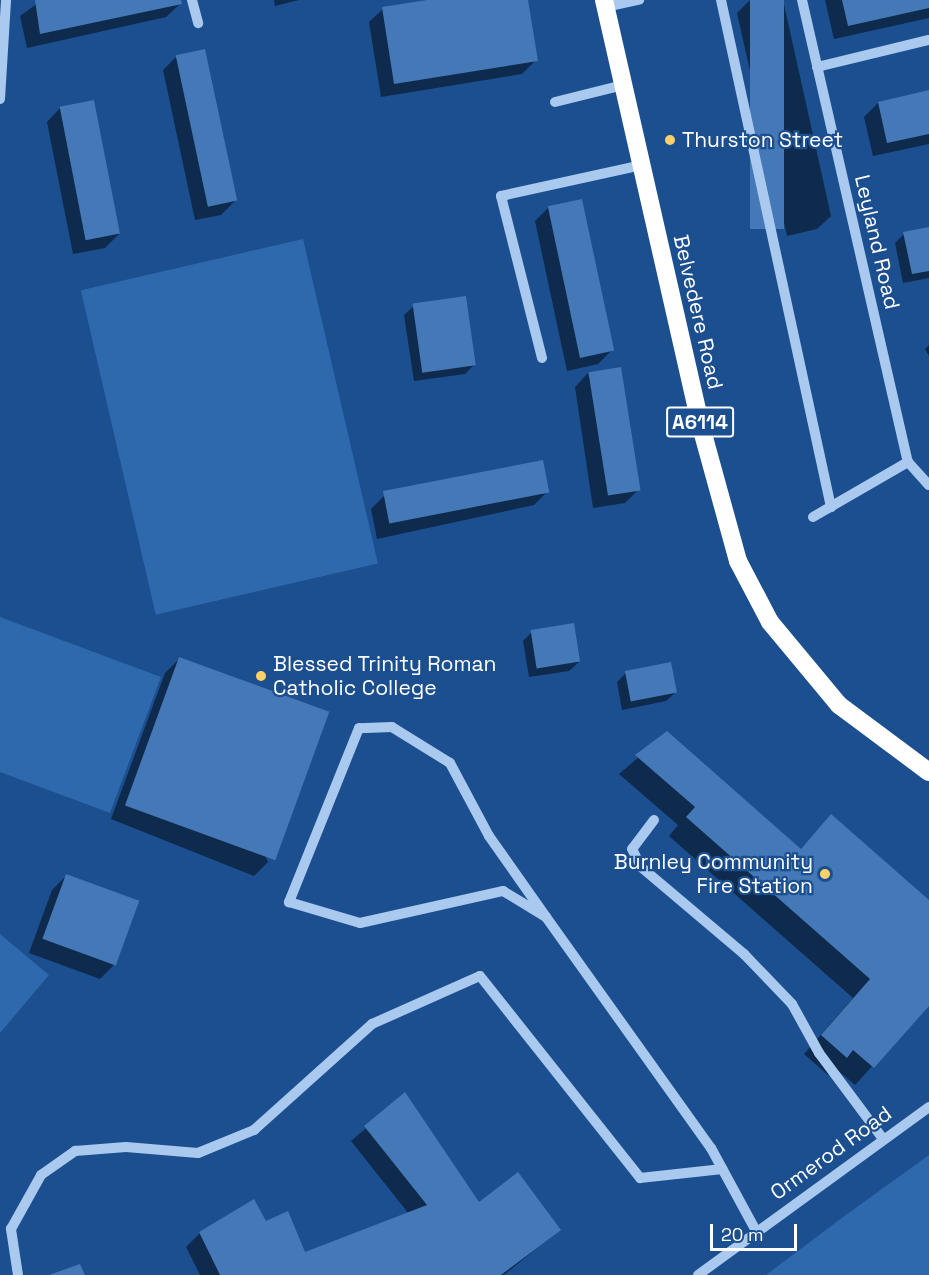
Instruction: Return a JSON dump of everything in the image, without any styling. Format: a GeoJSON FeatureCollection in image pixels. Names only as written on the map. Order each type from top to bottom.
{"type":"FeatureCollection","features":[{"type":"Feature","properties":{"kind":"highway","name":"Belvedere Road"},"geometry":{"type":"LineString","coordinates":[[604,3],[700,423],[738,561],[770,622],[839,705],[929,772]]}},
{"type":"Feature","properties":{"kind":"street"},"geometry":{"type":"LineString","coordinates":[[0,99],[6,0]]}},
{"type":"Feature","properties":{"kind":"street"},"geometry":{"type":"LineString","coordinates":[[192,0],[198,23]]}},
{"type":"Feature","properties":{"kind":"street"},"geometry":{"type":"LineString","coordinates":[[604,3],[639,0]]}},
{"type":"Feature","properties":{"kind":"street"},"geometry":{"type":"LineString","coordinates":[[721,0],[831,507]]}},
{"type":"Feature","properties":{"kind":"street","name":"Leyland Road"},"geometry":{"type":"LineString","coordinates":[[802,0],[908,462],[929,485]]}},
{"type":"Feature","properties":{"kind":"street"},"geometry":{"type":"LineString","coordinates":[[817,67],[929,40]]}},
{"type":"Feature","properties":{"kind":"street"},"geometry":{"type":"LineString","coordinates":[[555,102],[623,85]]}},
{"type":"Feature","properties":{"kind":"street"},"geometry":{"type":"LineString","coordinates":[[542,358],[501,196],[642,165]]}},
{"type":"Feature","properties":{"kind":"street"},"geometry":{"type":"LineString","coordinates":[[813,517],[908,462]]}},
{"type":"Feature","properties":{"kind":"street"},"geometry":{"type":"LineString","coordinates":[[546,917],[503,891],[360,923],[289,902],[359,728],[392,727],[450,763],[489,836],[723,1168],[756,1231]]}},
{"type":"Feature","properties":{"kind":"street"},"geometry":{"type":"LineString","coordinates":[[654,820],[632,849],[641,867],[785,996],[883,1139]]}},
{"type":"Feature","properties":{"kind":"street"},"geometry":{"type":"LineString","coordinates":[[18,1275],[11,1229],[40,1175],[75,1150],[126,1147],[198,1154],[254,1130],[372,1024],[480,976],[640,1178],[723,1168]]}},
{"type":"Feature","properties":{"kind":"street","name":"Ormerod Road"},"geometry":{"type":"LineString","coordinates":[[698,1275],[929,1107]]}},
{"type":"Feature","properties":{"kind":"shaded area"},"geometry":{"type":"Polygon","coordinates":[[[303,239],[378,563],[156,615],[81,290],[303,239]]]}},
{"type":"Feature","properties":{"kind":"shaded area"},"geometry":{"type":"Polygon","coordinates":[[[0,617],[161,677],[110,813],[0,772],[0,617]]]}},
{"type":"Feature","properties":{"kind":"shaded area"},"geometry":{"type":"Polygon","coordinates":[[[0,934],[49,975],[0,1033],[0,934]]]}},
{"type":"Feature","properties":{"kind":"shaded area"},"geometry":{"type":"Polygon","coordinates":[[[929,1155],[929,1275],[766,1275],[843,1217],[929,1155]]]}},
{"type":"Feature","properties":{"kind":"building"},"geometry":{"type":"Polygon","coordinates":[[[35,0],[181,0],[182,4],[40,34],[35,0]]]}},
{"type":"Feature","properties":{"kind":"building"},"geometry":{"type":"Polygon","coordinates":[[[427,0],[528,0],[538,61],[394,84],[382,7],[427,0]]]}},
{"type":"Feature","properties":{"kind":"building"},"geometry":{"type":"Polygon","coordinates":[[[750,0],[784,0],[784,229],[750,229],[750,0]]]}},
{"type":"Feature","properties":{"kind":"building"},"geometry":{"type":"Polygon","coordinates":[[[842,0],[929,0],[929,8],[848,26],[842,0]]]}},
{"type":"Feature","properties":{"kind":"building"},"geometry":{"type":"Polygon","coordinates":[[[205,49],[237,201],[208,207],[176,55],[205,49]]]}},
{"type":"Feature","properties":{"kind":"building"},"geometry":{"type":"Polygon","coordinates":[[[929,90],[929,134],[887,143],[878,102],[929,90]]]}},
{"type":"Feature","properties":{"kind":"building"},"geometry":{"type":"Polygon","coordinates":[[[94,100],[120,234],[86,240],[60,107],[94,100]]]}},
{"type":"Feature","properties":{"kind":"building"},"geometry":{"type":"Polygon","coordinates":[[[582,199],[614,351],[580,358],[548,206],[582,199]]]}},
{"type":"Feature","properties":{"kind":"building"},"geometry":{"type":"Polygon","coordinates":[[[929,227],[929,271],[912,274],[903,232],[929,227]]]}},
{"type":"Feature","properties":{"kind":"building"},"geometry":{"type":"Polygon","coordinates":[[[466,296],[476,365],[422,373],[413,304],[466,296]]]}},
{"type":"Feature","properties":{"kind":"building"},"geometry":{"type":"Polygon","coordinates":[[[621,367],[641,490],[608,496],[588,372],[621,367]]]}},
{"type":"Feature","properties":{"kind":"building"},"geometry":{"type":"Polygon","coordinates":[[[543,460],[549,492],[389,523],[383,491],[543,460]]]}},
{"type":"Feature","properties":{"kind":"building"},"geometry":{"type":"Polygon","coordinates":[[[574,623],[580,662],[537,668],[531,630],[574,623]]]}},
{"type":"Feature","properties":{"kind":"building"},"geometry":{"type":"Polygon","coordinates":[[[179,657],[329,712],[275,860],[125,805],[179,657]]]}},
{"type":"Feature","properties":{"kind":"building"},"geometry":{"type":"Polygon","coordinates":[[[671,662],[677,692],[631,701],[625,671],[671,662]]]}},
{"type":"Feature","properties":{"kind":"building","name":"Burnley Community Fire Station"},"geometry":{"type":"Polygon","coordinates":[[[667,731],[801,849],[831,814],[929,900],[929,1006],[874,1068],[853,1050],[847,1058],[821,1035],[870,979],[686,817],[695,807],[635,755],[667,731]]]}},
{"type":"Feature","properties":{"kind":"building"},"geometry":{"type":"Polygon","coordinates":[[[66,874],[139,901],[116,966],[42,939],[66,874]]]}},
{"type":"Feature","properties":{"kind":"building"},"geometry":{"type":"Polygon","coordinates":[[[405,1092],[479,1202],[518,1172],[561,1230],[501,1275],[220,1275],[199,1232],[254,1199],[266,1221],[288,1211],[305,1252],[427,1205],[364,1126],[405,1092]]]}},
{"type":"Feature","properties":{"kind":"building"},"geometry":{"type":"Polygon","coordinates":[[[80,1264],[85,1275],[49,1275],[80,1264]]]}},
{"type":"Feature","properties":{"kind":"place","name":"Thurston Street"},"geometry":{"type":"Point","coordinates":[670,140]}},
{"type":"Feature","properties":{"kind":"place","name":"Blessed Trinity Roman Catholic College"},"geometry":{"type":"Point","coordinates":[261,676]}},
{"type":"Feature","properties":{"kind":"place","name":"Burnley Community Fire Station"},"geometry":{"type":"Point","coordinates":[825,874]}}]}
